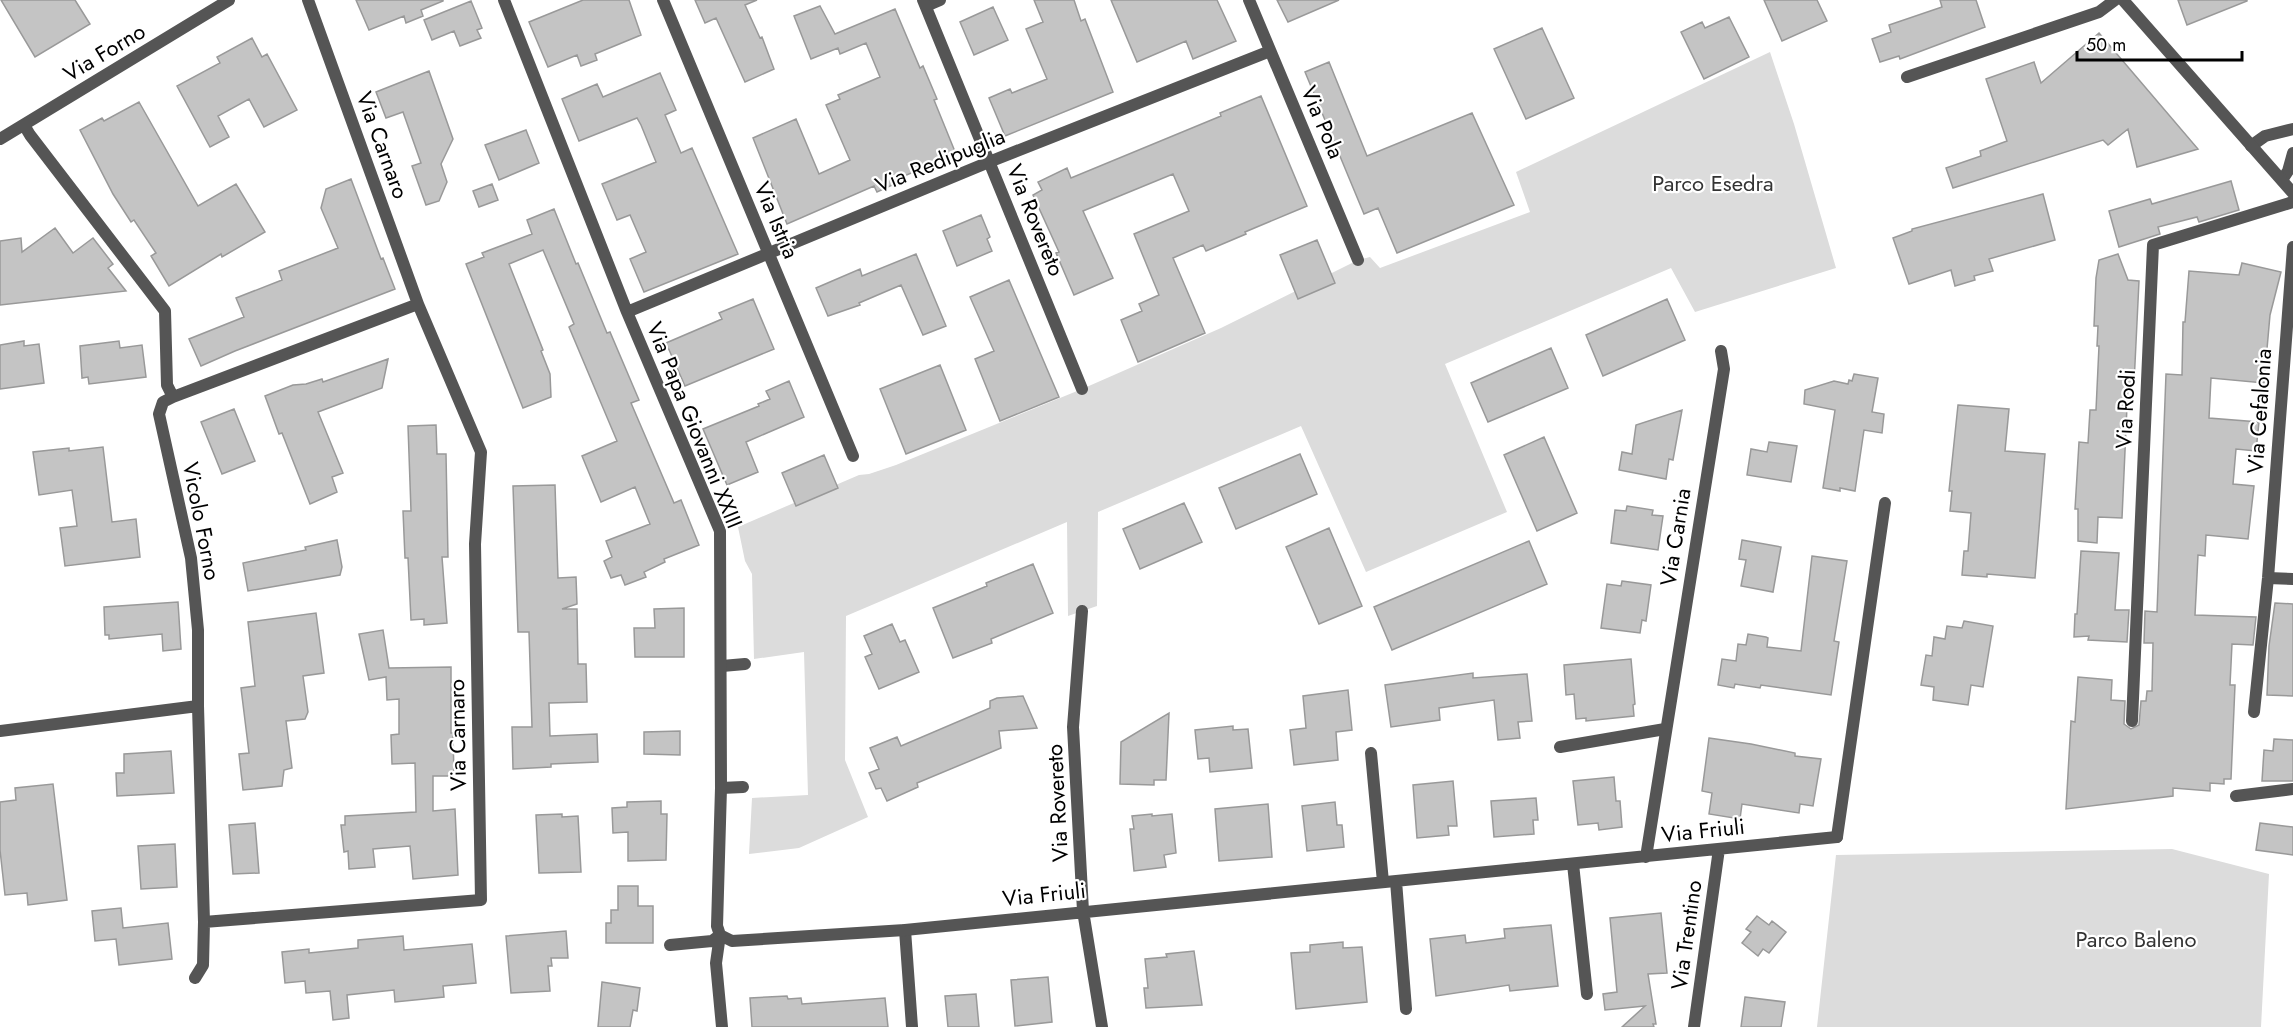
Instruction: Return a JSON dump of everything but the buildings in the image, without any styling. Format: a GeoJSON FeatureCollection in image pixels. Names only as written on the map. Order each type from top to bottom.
{"type":"FeatureCollection","features":[{"type":"Feature","properties":{"kind":"street","name":"Via Forno"},"geometry":{"type":"LineString","coordinates":[[0,139],[229,0]]}},
{"type":"Feature","properties":{"kind":"street","name":"Via Carnaro"},"geometry":{"type":"LineString","coordinates":[[204,922],[481,900],[475,544],[482,452],[418,304],[308,0]]}},
{"type":"Feature","properties":{"kind":"street","name":"Via Papa Giovanni XXIII"},"geometry":{"type":"LineString","coordinates":[[504,0],[627,312],[720,531],[721,788],[719,930],[716,963],[722,1027]]}},
{"type":"Feature","properties":{"kind":"street","name":"Via Istria"},"geometry":{"type":"LineString","coordinates":[[663,0],[853,456]]}},
{"type":"Feature","properties":{"kind":"street"},"geometry":{"type":"LineString","coordinates":[[924,3],[940,0]]}},
{"type":"Feature","properties":{"kind":"street","name":"Via Pola"},"geometry":{"type":"LineString","coordinates":[[1249,0],[1358,260]]}},
{"type":"Feature","properties":{"kind":"street"},"geometry":{"type":"LineString","coordinates":[[1907,76],[2099,12],[2115,0]]}},
{"type":"Feature","properties":{"kind":"street"},"geometry":{"type":"LineString","coordinates":[[2123,0],[2293,193]]}},
{"type":"Feature","properties":{"kind":"street","name":"Via Rovereto"},"geometry":{"type":"LineString","coordinates":[[924,3],[1082,389]]}},
{"type":"Feature","properties":{"kind":"street","name":"Via Redipuglia"},"geometry":{"type":"LineString","coordinates":[[627,312],[989,162],[1270,51]]}},
{"type":"Feature","properties":{"kind":"street"},"geometry":{"type":"LineString","coordinates":[[24,125],[165,311],[167,385],[173,397],[418,304]]}},
{"type":"Feature","properties":{"kind":"street"},"geometry":{"type":"LineString","coordinates":[[2251,146],[2265,136],[2293,129]]}},
{"type":"Feature","properties":{"kind":"street"},"geometry":{"type":"LineString","coordinates":[[2282,180],[2288,171],[2293,153]]}},
{"type":"Feature","properties":{"kind":"street","name":"Via Rodi"},"geometry":{"type":"LineString","coordinates":[[2132,721],[2153,246],[2293,202]]}},
{"type":"Feature","properties":{"kind":"street","name":"Via Cefalonia"},"geometry":{"type":"LineString","coordinates":[[2254,712],[2268,578],[2293,247]]}},
{"type":"Feature","properties":{"kind":"street","name":"Via Carnia"},"geometry":{"type":"LineString","coordinates":[[1646,857],[1724,369],[1721,351]]}},
{"type":"Feature","properties":{"kind":"street","name":"Vicolo Forno"},"geometry":{"type":"LineString","coordinates":[[173,397],[163,402],[159,414],[191,558],[198,630],[204,922],[203,965],[195,978]]}},
{"type":"Feature","properties":{"kind":"street","name":"Via Friuli"},"geometry":{"type":"LineString","coordinates":[[719,930],[732,941],[905,930],[1838,837],[1885,503]]}},
{"type":"Feature","properties":{"kind":"street"},"geometry":{"type":"LineString","coordinates":[[2268,578],[2293,579]]}},
{"type":"Feature","properties":{"kind":"street","name":"Via Rovereto"},"geometry":{"type":"LineString","coordinates":[[1082,611],[1073,727],[1083,911],[1102,1027]]}},
{"type":"Feature","properties":{"kind":"street"},"geometry":{"type":"LineString","coordinates":[[722,666],[745,664]]}},
{"type":"Feature","properties":{"kind":"street"},"geometry":{"type":"LineString","coordinates":[[0,731],[198,706]]}},
{"type":"Feature","properties":{"kind":"street"},"geometry":{"type":"LineString","coordinates":[[1560,747],[1665,729]]}},
{"type":"Feature","properties":{"kind":"street"},"geometry":{"type":"LineString","coordinates":[[1371,753],[1383,882]]}},
{"type":"Feature","properties":{"kind":"street"},"geometry":{"type":"LineString","coordinates":[[721,788],[743,787]]}},
{"type":"Feature","properties":{"kind":"street"},"geometry":{"type":"LineString","coordinates":[[2236,796],[2293,789]]}},
{"type":"Feature","properties":{"kind":"street","name":"Via Trentino"},"geometry":{"type":"LineString","coordinates":[[1694,1027],[1719,849]]}},
{"type":"Feature","properties":{"kind":"street"},"geometry":{"type":"LineString","coordinates":[[1573,864],[1587,994]]}},
{"type":"Feature","properties":{"kind":"street"},"geometry":{"type":"LineString","coordinates":[[1396,881],[1406,1009]]}},
{"type":"Feature","properties":{"kind":"street"},"geometry":{"type":"LineString","coordinates":[[670,945],[712,940],[719,930]]}},
{"type":"Feature","properties":{"kind":"street"},"geometry":{"type":"LineString","coordinates":[[905,930],[912,1027]]}},
{"type":"Feature","properties":{"kind":"green space","name":"Parco Esedra"},"geometry":{"type":"Polygon","coordinates":[[[1770,52],[1794,124],[1836,268],[1695,312],[1671,268],[1445,364],[1507,512],[1366,572],[1301,426],[1098,512],[1097,606],[1068,616],[1067,522],[846,616],[845,760],[868,817],[799,848],[749,854],[752,798],[808,795],[804,652],[754,659],[752,574],[745,561],[738,527],[859,475],[896,465],[1082,389],[1221,328],[1358,260],[1370,257],[1380,268],[1530,212],[1516,172],[1770,52]]]}},
{"type":"Feature","properties":{"kind":"green space","name":"Parco Baleno"},"geometry":{"type":"Polygon","coordinates":[[[2172,849],[2269,874],[2261,1027],[1817,1027],[1836,855],[2172,849]]]}}]}
